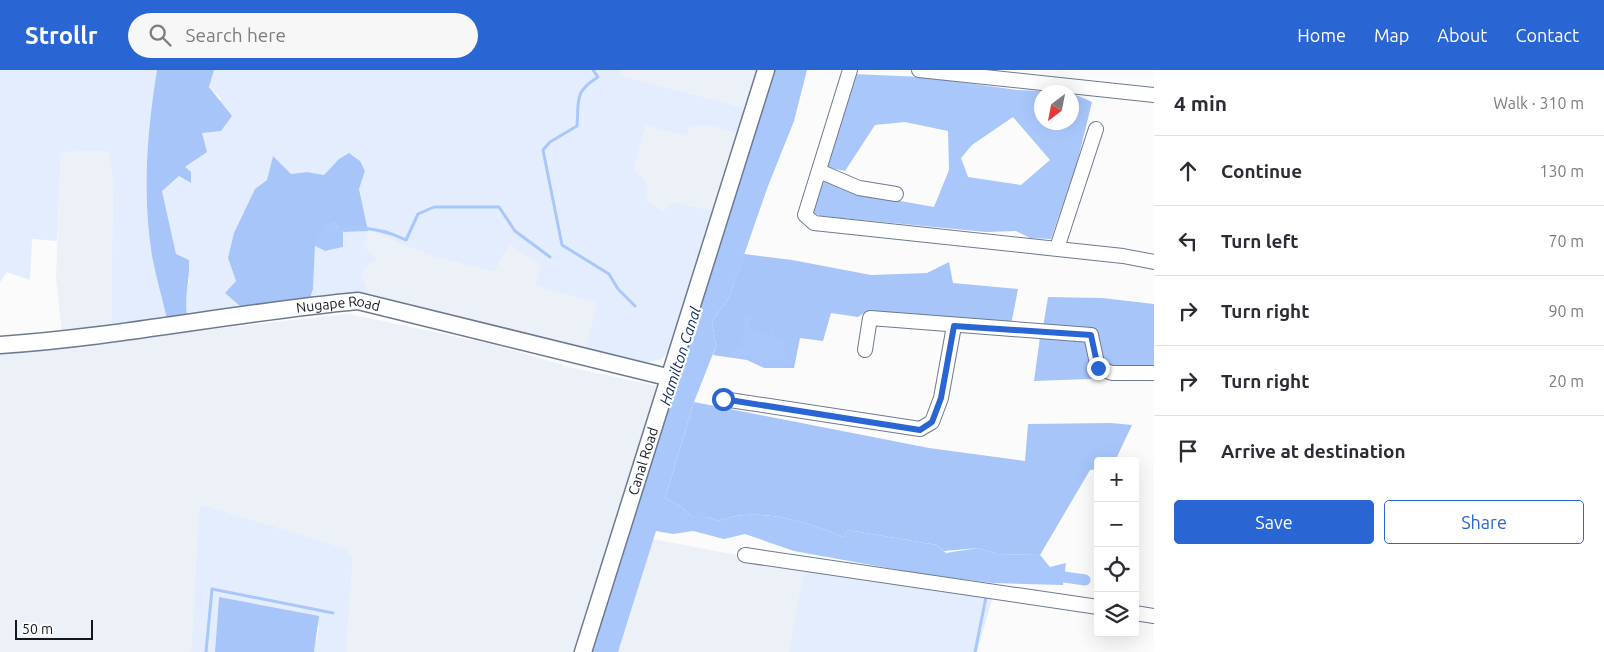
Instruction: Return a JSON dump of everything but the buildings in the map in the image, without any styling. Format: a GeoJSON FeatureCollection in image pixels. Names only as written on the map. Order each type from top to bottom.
{"type":"FeatureCollection","features":[{"type":"Feature","properties":{"kind":"main road","name":"Canal Road"},"geometry":{"type":"LineString","coordinates":[[583,652],[671,378],[766,70]]}},
{"type":"Feature","properties":{"kind":"main road","name":"Nugape Road"},"geometry":{"type":"LineString","coordinates":[[0,345],[190,324],[358,301],[671,378]]}},
{"type":"Feature","properties":{"kind":"street"},"geometry":{"type":"LineString","coordinates":[[850,70],[806,215],[814,222],[1058,248],[1154,262]]}},
{"type":"Feature","properties":{"kind":"street"},"geometry":{"type":"LineString","coordinates":[[919,70],[966,73],[1154,95]]}},
{"type":"Feature","properties":{"kind":"street"},"geometry":{"type":"LineString","coordinates":[[1058,248],[1096,129]]}},
{"type":"Feature","properties":{"kind":"street"},"geometry":{"type":"LineString","coordinates":[[819,171],[859,188],[896,194]]}},
{"type":"Feature","properties":{"kind":"street"},"geometry":{"type":"LineString","coordinates":[[865,350],[870,318],[954,326],[1091,335],[1098,368],[1112,373],[1154,373]]}},
{"type":"Feature","properties":{"kind":"street"},"geometry":{"type":"LineString","coordinates":[[723,399],[920,430],[932,422],[939,405],[954,326]]}},
{"type":"Feature","properties":{"kind":"street"},"geometry":{"type":"LineString","coordinates":[[745,555],[1094,606]]}},
{"type":"Feature","properties":{"kind":"street"},"geometry":{"type":"LineString","coordinates":[[1139,614],[1154,616]]}},
{"type":"Feature","properties":{"kind":"shaded area"},"geometry":{"type":"Polygon","coordinates":[[[0,70],[157,70],[148,140],[147,210],[152,256],[167,319],[111,329],[113,186],[109,151],[61,152],[57,241],[32,239],[30,280],[7,272],[0,282],[0,70]]]}},
{"type":"Feature","properties":{"kind":"shaded area"},"geometry":{"type":"Polygon","coordinates":[[[157,70],[214,70],[209,87],[232,116],[221,131],[202,133],[207,152],[185,167],[191,172],[191,183],[179,176],[162,191],[176,254],[189,260],[186,301],[187,316],[167,319],[152,256],[147,210],[148,140],[157,70]]]}},
{"type":"Feature","properties":{"kind":"shaded area"},"geometry":{"type":"Polygon","coordinates":[[[214,70],[621,70],[620,75],[745,108],[738,133],[710,126],[690,127],[686,136],[646,126],[634,168],[647,184],[647,201],[662,211],[673,202],[715,211],[706,229],[672,347],[662,359],[636,365],[585,351],[597,303],[535,286],[541,265],[509,245],[494,272],[435,257],[368,231],[364,244],[376,260],[368,265],[361,274],[372,298],[310,298],[313,289],[315,246],[325,251],[342,247],[343,232],[367,231],[359,189],[365,171],[339,159],[324,175],[307,172],[291,174],[273,157],[267,180],[255,189],[229,261],[236,281],[225,293],[241,307],[187,316],[184,298],[190,279],[176,254],[162,191],[179,176],[191,183],[185,167],[197,159],[202,133],[221,99],[209,87],[214,70]]]}},
{"type":"Feature","properties":{"kind":"shaded area"},"geometry":{"type":"Polygon","coordinates":[[[621,70],[758,70],[745,108],[620,75],[621,70]]]}},
{"type":"Feature","properties":{"kind":"shaded area"},"geometry":{"type":"Polygon","coordinates":[[[774,70],[807,70],[794,121],[768,186],[729,298],[712,321],[716,346],[694,402],[665,498],[682,507],[692,517],[705,510],[707,517],[718,521],[733,517],[765,515],[797,521],[843,537],[848,530],[937,545],[946,553],[978,548],[998,554],[1040,555],[1050,567],[1066,563],[1063,585],[992,583],[921,574],[794,551],[745,534],[724,539],[693,531],[673,534],[656,531],[618,652],[589,652],[774,70]]]}},
{"type":"Feature","properties":{"kind":"shaded area"},"geometry":{"type":"Polygon","coordinates":[[[853,74],[923,77],[1034,91],[1034,130],[1079,130],[1079,96],[1092,102],[1077,163],[1051,239],[1030,238],[1016,231],[986,232],[820,216],[811,211],[826,177],[856,193],[934,207],[949,170],[948,131],[905,122],[875,125],[845,171],[825,167],[853,74]],[[1013,117],[972,145],[961,158],[968,177],[1021,185],[1050,160],[1013,117]]]}},
{"type":"Feature","properties":{"kind":"shaded area"},"geometry":{"type":"Polygon","coordinates":[[[646,126],[686,136],[690,127],[710,126],[738,133],[715,211],[673,202],[662,211],[646,201],[647,184],[634,168],[646,126]]]}},
{"type":"Feature","properties":{"kind":"shaded area"},"geometry":{"type":"Polygon","coordinates":[[[109,151],[113,186],[111,329],[62,332],[56,278],[61,152],[109,151]]]}},
{"type":"Feature","properties":{"kind":"shaded area"},"geometry":{"type":"Polygon","coordinates":[[[349,153],[360,161],[365,171],[359,189],[368,231],[343,232],[333,222],[315,246],[313,289],[310,298],[241,307],[225,293],[236,281],[228,258],[234,233],[255,189],[267,180],[273,156],[291,174],[307,172],[324,175],[339,159],[349,153]]]}},
{"type":"Feature","properties":{"kind":"shaded area"},"geometry":{"type":"Polygon","coordinates":[[[333,222],[343,232],[343,247],[325,251],[315,246],[318,234],[325,224],[333,222]]]}},
{"type":"Feature","properties":{"kind":"shaded area"},"geometry":{"type":"Polygon","coordinates":[[[368,231],[435,257],[493,272],[509,245],[541,265],[535,286],[598,303],[585,351],[372,298],[361,274],[368,265],[364,244],[368,231]]]}},
{"type":"Feature","properties":{"kind":"shaded area"},"geometry":{"type":"Polygon","coordinates":[[[744,254],[792,260],[871,275],[927,273],[949,262],[953,283],[1018,289],[1011,325],[864,313],[858,317],[831,313],[823,341],[800,338],[794,368],[764,368],[747,360],[713,355],[716,346],[712,321],[729,298],[744,254]]]}},
{"type":"Feature","properties":{"kind":"shaded area"},"geometry":{"type":"Polygon","coordinates":[[[1048,297],[1102,298],[1154,304],[1154,368],[1104,366],[1095,331],[1043,327],[1048,297]]]}},
{"type":"Feature","properties":{"kind":"shaded area"},"geometry":{"type":"Polygon","coordinates":[[[349,314],[495,345],[569,367],[657,386],[577,652],[346,652],[353,557],[344,548],[204,505],[199,508],[191,652],[0,652],[0,352],[349,314]]]}},
{"type":"Feature","properties":{"kind":"shaded area"},"geometry":{"type":"Polygon","coordinates":[[[753,314],[750,325],[752,333],[758,331],[769,335],[774,327],[774,336],[785,340],[785,355],[792,362],[779,362],[777,357],[761,363],[748,353],[740,357],[731,355],[733,350],[743,345],[739,342],[745,335],[742,326],[745,318],[753,314]]]}},
{"type":"Feature","properties":{"kind":"shaded area"},"geometry":{"type":"Polygon","coordinates":[[[1040,337],[1089,341],[1092,369],[1117,378],[1034,381],[1040,337]]]}},
{"type":"Feature","properties":{"kind":"shaded area"},"geometry":{"type":"Polygon","coordinates":[[[694,402],[929,448],[1025,461],[1028,424],[1111,423],[1132,425],[1117,457],[1094,457],[1094,470],[1090,470],[1040,555],[998,554],[978,548],[944,551],[937,545],[848,530],[843,537],[797,521],[765,515],[733,517],[718,521],[707,517],[692,517],[682,507],[665,498],[694,402]]]}},
{"type":"Feature","properties":{"kind":"shaded area"},"geometry":{"type":"Polygon","coordinates":[[[204,505],[344,548],[353,557],[346,652],[314,652],[319,627],[219,598],[215,652],[191,652],[199,508],[204,505]]]}},
{"type":"Feature","properties":{"kind":"shaded area"},"geometry":{"type":"Polygon","coordinates":[[[653,539],[804,568],[789,652],[618,652],[653,539]]]}},
{"type":"Feature","properties":{"kind":"shaded area"},"geometry":{"type":"Polygon","coordinates":[[[804,568],[993,596],[977,652],[789,652],[804,568]]]}},
{"type":"Feature","properties":{"kind":"shaded area"},"geometry":{"type":"Polygon","coordinates":[[[219,597],[319,616],[314,652],[215,652],[219,597]]]}},
{"type":"Feature","properties":{"kind":"waterway"},"geometry":{"type":"LineString","coordinates":[[593,70],[598,77],[590,82],[581,92],[578,103],[577,126],[550,142],[543,150],[562,245],[609,274],[618,289],[635,306]]}},
{"type":"Feature","properties":{"kind":"waterway"},"geometry":{"type":"LineString","coordinates":[[340,229],[374,229],[406,240],[418,214],[434,207],[499,207],[515,231],[550,257]]}},
{"type":"Feature","properties":{"kind":"waterway"},"geometry":{"type":"LineString","coordinates":[[1050,575],[1085,580]]}},
{"type":"Feature","properties":{"kind":"waterway"},"geometry":{"type":"LineString","coordinates":[[206,652],[212,589],[333,613]]}},
{"type":"Feature","properties":{"kind":"waterway"},"geometry":{"type":"LineString","coordinates":[[975,652],[986,597]]}},
{"type":"Feature","properties":{"kind":"route"},"geometry":{"type":"LineString","coordinates":[[723,399],[920,430],[932,422],[937,412],[954,326],[1091,335],[1098,368]]}},
{"type":"Feature","properties":{"kind":"water label","name":"Hamilton Canal"},"geometry":{"type":"Point","coordinates":[680,356]}}]}
